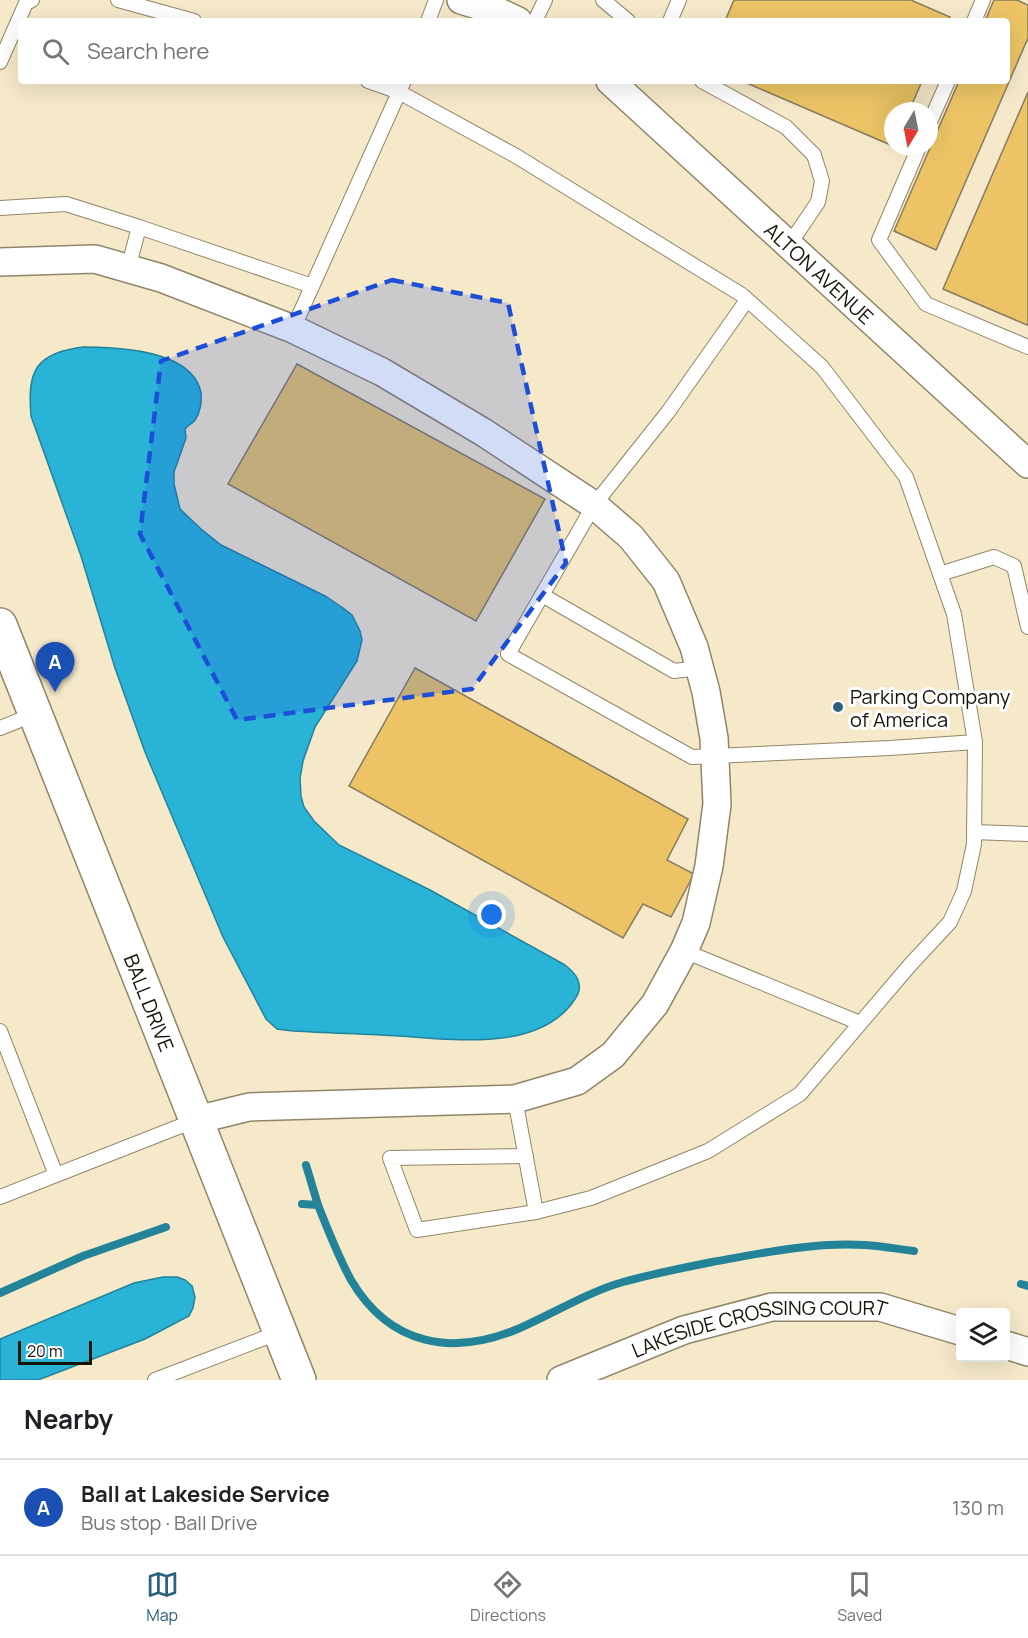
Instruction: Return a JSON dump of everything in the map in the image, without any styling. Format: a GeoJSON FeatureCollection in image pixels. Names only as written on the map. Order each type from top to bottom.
{"type":"FeatureCollection","features":[{"type":"Feature","properties":{"kind":"street"},"geometry":{"type":"LineString","coordinates":[[461,0],[512,18]]}},
{"type":"Feature","properties":{"kind":"street","name":"ALTON AVENUE"},"geometry":{"type":"LineString","coordinates":[[613,84],[1028,465]]}},
{"type":"Feature","properties":{"kind":"street"},"geometry":{"type":"LineString","coordinates":[[0,262],[95,259],[128,268],[161,278],[293,329],[382,372],[483,432],[594,505],[632,537],[666,581],[694,647],[700,668],[714,738],[715,755],[717,804],[709,866],[696,923],[684,951],[655,1004],[613,1055],[577,1081],[515,1099],[249,1107],[196,1120]]}},
{"type":"Feature","properties":{"kind":"street","name":"BALL DRIVE"},"geometry":{"type":"LineString","coordinates":[[0,625],[299,1380]]}},
{"type":"Feature","properties":{"kind":"street","name":"LAKESIDE CROSSING COURT"},"geometry":{"type":"LineString","coordinates":[[561,1380],[684,1330],[772,1307],[880,1307],[956,1330]]}},
{"type":"Feature","properties":{"kind":"street"},"geometry":{"type":"LineString","coordinates":[[1010,1347],[1028,1352]]}},
{"type":"Feature","properties":{"kind":"lane"},"geometry":{"type":"LineString","coordinates":[[19,18],[26,3],[32,0]]}},
{"type":"Feature","properties":{"kind":"lane"},"geometry":{"type":"LineString","coordinates":[[118,0],[183,18]]}},
{"type":"Feature","properties":{"kind":"lane"},"geometry":{"type":"LineString","coordinates":[[429,18],[436,0]]}},
{"type":"Feature","properties":{"kind":"lane"},"geometry":{"type":"LineString","coordinates":[[536,18],[545,0]]}},
{"type":"Feature","properties":{"kind":"lane"},"geometry":{"type":"LineString","coordinates":[[603,0],[624,18]]}},
{"type":"Feature","properties":{"kind":"lane"},"geometry":{"type":"LineString","coordinates":[[671,18],[679,0]]}},
{"type":"Feature","properties":{"kind":"lane"},"geometry":{"type":"LineString","coordinates":[[975,18],[983,0]]}},
{"type":"Feature","properties":{"kind":"lane"},"geometry":{"type":"LineString","coordinates":[[0,62],[18,21]]}},
{"type":"Feature","properties":{"kind":"lane"},"geometry":{"type":"LineString","coordinates":[[384,84],[401,87],[747,300],[822,368],[906,477],[954,614],[975,742],[974,844],[964,891],[950,922],[800,1094],[708,1151],[591,1198],[536,1212],[417,1230],[390,1158],[526,1155]]}},
{"type":"Feature","properties":{"kind":"lane"},"geometry":{"type":"LineString","coordinates":[[707,84],[786,128],[814,155],[822,181],[818,202],[789,245]]}},
{"type":"Feature","properties":{"kind":"lane"},"geometry":{"type":"LineString","coordinates":[[938,104],[947,84]]}},
{"type":"Feature","properties":{"kind":"lane"},"geometry":{"type":"LineString","coordinates":[[293,329],[401,87]]}},
{"type":"Feature","properties":{"kind":"lane"},"geometry":{"type":"LineString","coordinates":[[915,156],[879,240],[926,304],[1028,347]]}},
{"type":"Feature","properties":{"kind":"lane"},"geometry":{"type":"LineString","coordinates":[[0,208],[66,204],[139,226],[312,286]]}},
{"type":"Feature","properties":{"kind":"lane"},"geometry":{"type":"LineString","coordinates":[[128,268],[139,226]]}},
{"type":"Feature","properties":{"kind":"lane"},"geometry":{"type":"LineString","coordinates":[[747,300],[668,412],[594,505],[508,654],[692,757],[975,742]]}},
{"type":"Feature","properties":{"kind":"lane"},"geometry":{"type":"LineString","coordinates":[[940,574],[994,557],[1014,566],[1028,627]]}},
{"type":"Feature","properties":{"kind":"lane"},"geometry":{"type":"LineString","coordinates":[[542,595],[674,671],[700,668]]}},
{"type":"Feature","properties":{"kind":"lane"},"geometry":{"type":"LineString","coordinates":[[0,728],[35,714]]}},
{"type":"Feature","properties":{"kind":"lane"},"geometry":{"type":"LineString","coordinates":[[974,832],[1028,834]]}},
{"type":"Feature","properties":{"kind":"lane"},"geometry":{"type":"LineString","coordinates":[[684,951],[860,1023]]}},
{"type":"Feature","properties":{"kind":"lane"},"geometry":{"type":"LineString","coordinates":[[0,1031],[56,1175]]}},
{"type":"Feature","properties":{"kind":"lane"},"geometry":{"type":"LineString","coordinates":[[515,1099],[536,1212]]}},
{"type":"Feature","properties":{"kind":"lane"},"geometry":{"type":"LineString","coordinates":[[0,1197],[196,1120]]}},
{"type":"Feature","properties":{"kind":"lane"},"geometry":{"type":"LineString","coordinates":[[155,1380],[280,1332]]}},
{"type":"Feature","properties":{"kind":"highlighted area"},"geometry":{"type":"Polygon","coordinates":[[[392,280],[508,303],[566,563],[472,689],[237,720],[140,534],[161,361],[392,280]]]}},
{"type":"Feature","properties":{"kind":"water"},"geometry":{"type":"Polygon","coordinates":[[[83,347],[115,348],[152,354],[184,368],[195,379],[201,393],[200,407],[195,420],[185,429],[186,438],[174,472],[174,484],[180,509],[221,545],[325,596],[343,608],[352,615],[360,631],[362,640],[357,661],[315,727],[303,761],[300,778],[304,807],[314,821],[339,845],[430,890],[569,968],[578,980],[579,989],[575,999],[560,1016],[540,1028],[518,1035],[469,1040],[293,1031],[277,1029],[266,1019],[223,937],[145,752],[115,668],[81,556],[31,416],[31,387],[38,366],[54,354],[83,347]]]}},
{"type":"Feature","properties":{"kind":"water"},"geometry":{"type":"Polygon","coordinates":[[[163,1277],[177,1277],[192,1286],[195,1297],[189,1316],[145,1339],[38,1380],[0,1380],[0,1339],[134,1283],[163,1277]]]}},
{"type":"Feature","properties":{"kind":"building"},"geometry":{"type":"Polygon","coordinates":[[[734,0],[911,0],[950,17],[950,18],[726,18],[734,0]]]}},
{"type":"Feature","properties":{"kind":"building"},"geometry":{"type":"Polygon","coordinates":[[[994,0],[1017,0],[1028,5],[1028,38],[1010,79],[1010,18],[986,18],[994,0]]]}},
{"type":"Feature","properties":{"kind":"building"},"geometry":{"type":"Polygon","coordinates":[[[749,84],[921,84],[913,102],[884,102],[884,142],[749,84]]]}},
{"type":"Feature","properties":{"kind":"building"},"geometry":{"type":"Polygon","coordinates":[[[958,84],[1008,84],[936,250],[894,231],[926,156],[938,156],[938,129],[958,84]]]}},
{"type":"Feature","properties":{"kind":"building"},"geometry":{"type":"Polygon","coordinates":[[[1028,92],[1028,323],[1027,325],[943,289],[1028,92]]]}},
{"type":"Feature","properties":{"kind":"building"},"geometry":{"type":"Polygon","coordinates":[[[297,364],[545,499],[476,621],[228,484],[297,364]]]}},
{"type":"Feature","properties":{"kind":"building"},"geometry":{"type":"Polygon","coordinates":[[[415,668],[688,819],[667,860],[694,874],[671,917],[643,904],[623,938],[349,786],[415,668]]]}},
{"type":"Feature","properties":{"kind":"waterway"},"geometry":{"type":"LineString","coordinates":[[306,1165],[318,1205]]}},
{"type":"Feature","properties":{"kind":"waterway"},"geometry":{"type":"LineString","coordinates":[[302,1204],[318,1205],[351,1280],[367,1302],[384,1319],[404,1332],[425,1340],[447,1343],[471,1342],[495,1337],[520,1328],[610,1286],[712,1262],[827,1245],[865,1245],[914,1251]]}},
{"type":"Feature","properties":{"kind":"waterway"},"geometry":{"type":"LineString","coordinates":[[0,1293],[83,1256],[166,1227]]}},
{"type":"Feature","properties":{"kind":"waterway"},"geometry":{"type":"LineString","coordinates":[[1021,1284],[1028,1286]]}},
{"type":"Feature","properties":{"kind":"place","name":"Ball at Lakeside Service"},"geometry":{"type":"Point","coordinates":[55,692]}},
{"type":"Feature","properties":{"kind":"place","name":"Parking Company of America"},"geometry":{"type":"Point","coordinates":[838,707]}}]}
